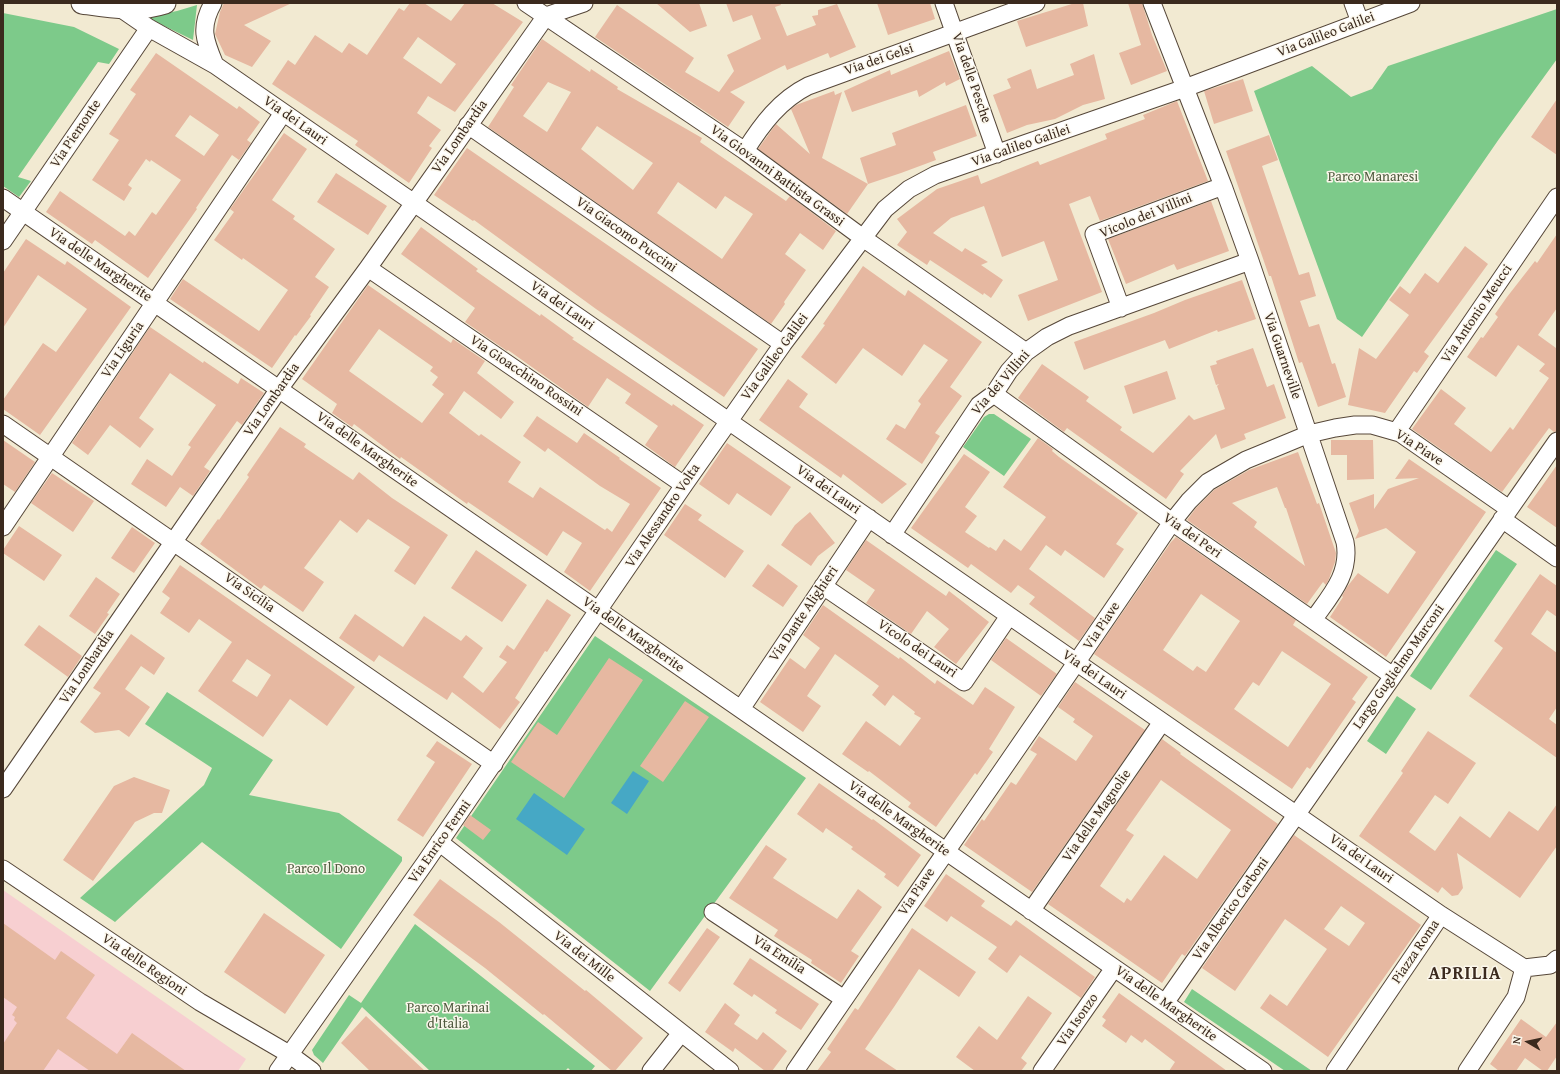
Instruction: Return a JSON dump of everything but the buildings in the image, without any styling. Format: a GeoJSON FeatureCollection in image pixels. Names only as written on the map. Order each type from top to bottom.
{"type":"FeatureCollection","features":[{"type":"Feature","properties":{"kind":"street"},"geometry":{"type":"LineString","coordinates":[[82,3],[120,8],[144,7],[165,3]]}},
{"type":"Feature","properties":{"kind":"street"},"geometry":{"type":"LineString","coordinates":[[213,3],[206,18],[204,32],[206,44],[215,65]]}},
{"type":"Feature","properties":{"kind":"street","name":"Via Giovanni Battista Grassi"},"geometry":{"type":"LineString","coordinates":[[526,3],[745,151],[863,238],[1026,352]]}},
{"type":"Feature","properties":{"kind":"street"},"geometry":{"type":"LineString","coordinates":[[546,16],[584,3]]}},
{"type":"Feature","properties":{"kind":"street","name":"Via delle Pesche"},"geometry":{"type":"LineString","coordinates":[[944,3],[997,154]]}},
{"type":"Feature","properties":{"kind":"street","name":"Via dei Gelsi"},"geometry":{"type":"LineString","coordinates":[[745,151],[762,125],[772,113],[799,90],[822,80],[1036,3]]}},
{"type":"Feature","properties":{"kind":"street","name":"Via Guarneville"},"geometry":{"type":"LineString","coordinates":[[1152,3],[1223,186],[1250,261],[1344,537],[1347,552],[1346,564],[1341,580],[1313,620]]}},
{"type":"Feature","properties":{"kind":"street"},"geometry":{"type":"LineString","coordinates":[[1353,3],[1360,22]]}},
{"type":"Feature","properties":{"kind":"street","name":"Via Galileo Galilei"},"geometry":{"type":"LineString","coordinates":[[728,421],[783,344],[885,209],[909,189],[935,175],[1185,88],[1411,3]]}},
{"type":"Feature","properties":{"kind":"street","name":"Via dei Lauri"},"geometry":{"type":"LineString","coordinates":[[120,8],[149,28],[215,65],[1441,915]]}},
{"type":"Feature","properties":{"kind":"street","name":"Via Lombardia"},"geometry":{"type":"LineString","coordinates":[[3,789],[173,541],[279,390],[368,268],[546,16]]}},
{"type":"Feature","properties":{"kind":"street","name":"Via Piemonte"},"geometry":{"type":"LineString","coordinates":[[3,241],[149,28]]}},
{"type":"Feature","properties":{"kind":"street","name":"Via Liguria"},"geometry":{"type":"LineString","coordinates":[[3,527],[283,113]]}},
{"type":"Feature","properties":{"kind":"street","name":"Via Giacomo Puccini"},"geometry":{"type":"LineString","coordinates":[[468,125],[783,344]]}},
{"type":"Feature","properties":{"kind":"street","name":"Vicolo dei Villini"},"geometry":{"type":"LineString","coordinates":[[1121,308],[1094,234],[1223,186]]}},
{"type":"Feature","properties":{"kind":"street","name":"Via Antonio Meucci"},"geometry":{"type":"LineString","coordinates":[[1397,432],[1557,197]]}},
{"type":"Feature","properties":{"kind":"street","name":"Via delle Margherite"},"geometry":{"type":"LineString","coordinates":[[3,198],[1263,1071]]}},
{"type":"Feature","properties":{"kind":"street","name":"Via dei Villini"},"geometry":{"type":"LineString","coordinates":[[892,534],[979,405],[994,394],[1009,371],[1026,352],[1054,333],[1250,261]]}},
{"type":"Feature","properties":{"kind":"street","name":"Via Gioacchino Rossini"},"geometry":{"type":"LineString","coordinates":[[368,268],[684,485]]}},
{"type":"Feature","properties":{"kind":"street","name":"Via dei Peri"},"geometry":{"type":"LineString","coordinates":[[994,394],[1172,522],[1392,676]]}},
{"type":"Feature","properties":{"kind":"street","name":"Via Alessandro Volta"},"geometry":{"type":"LineString","coordinates":[[599,611],[728,421]]}},
{"type":"Feature","properties":{"kind":"street","name":"Via Sicilia"},"geometry":{"type":"LineString","coordinates":[[3,424],[494,764]]}},
{"type":"Feature","properties":{"kind":"street","name":"Via Piave"},"geometry":{"type":"LineString","coordinates":[[795,1071],[945,851],[1077,663],[1172,522],[1189,501],[1218,476],[1246,460],[1309,434],[1355,425],[1372,425],[1397,432],[1407,437],[1505,514],[1557,558]]}},
{"type":"Feature","properties":{"kind":"street","name":"Largo Guglielmo Marconi"},"geometry":{"type":"LineString","coordinates":[[1296,815],[1557,441]]}},
{"type":"Feature","properties":{"kind":"street","name":"Via Dante Alighieri"},"geometry":{"type":"LineString","coordinates":[[741,709],[869,518]]}},
{"type":"Feature","properties":{"kind":"street","name":"Vicolo dei Lauri"},"geometry":{"type":"LineString","coordinates":[[823,586],[964,682],[1009,616]]}},
{"type":"Feature","properties":{"kind":"street","name":"Via Enrico Fermi"},"geometry":{"type":"LineString","coordinates":[[278,1071],[440,842],[599,611]]}},
{"type":"Feature","properties":{"kind":"street","name":"Via delle Magnolie"},"geometry":{"type":"LineString","coordinates":[[1031,911],[1162,722]]}},
{"type":"Feature","properties":{"kind":"street","name":"Via Alberico Carboni"},"geometry":{"type":"LineString","coordinates":[[1165,1003],[1296,815]]}},
{"type":"Feature","properties":{"kind":"street","name":"Via dei Mille"},"geometry":{"type":"LineString","coordinates":[[440,842],[730,1071]]}},
{"type":"Feature","properties":{"kind":"street","name":"Via delle Regioni"},"geometry":{"type":"LineString","coordinates":[[3,869],[200,1002],[289,1054],[312,1071]]}},
{"type":"Feature","properties":{"kind":"street","name":"Via Emilia"},"geometry":{"type":"LineString","coordinates":[[713,912],[844,999]]}},
{"type":"Feature","properties":{"kind":"street","name":"Piazza Roma"},"geometry":{"type":"LineString","coordinates":[[1335,1071],[1441,915],[1524,968]]}},
{"type":"Feature","properties":{"kind":"street"},"geometry":{"type":"LineString","coordinates":[[1467,1071],[1516,997],[1524,968],[1550,965],[1557,958]]}},
{"type":"Feature","properties":{"kind":"street","name":"Via Isonzo"},"geometry":{"type":"LineString","coordinates":[[1042,1071],[1114,968]]}},
{"type":"Feature","properties":{"kind":"street"},"geometry":{"type":"LineString","coordinates":[[651,1071],[681,1033]]}},
{"type":"Feature","properties":{"kind":"shaded area"},"geometry":{"type":"Polygon","coordinates":[[[3,890],[246,1059],[238,1071],[3,1071],[3,890]]]}},
{"type":"Feature","properties":{"kind":"green space"},"geometry":{"type":"Polygon","coordinates":[[[197,5],[193,40],[146,17],[177,11],[197,5]]]}},
{"type":"Feature","properties":{"kind":"green space","name":"Parco Manaresi"},"geometry":{"type":"Polygon","coordinates":[[[1557,9],[1557,59],[1499,139],[1362,337],[1337,319],[1254,91],[1312,66],[1351,97],[1372,89],[1388,66],[1557,9]]]}},
{"type":"Feature","properties":{"kind":"green space"},"geometry":{"type":"Polygon","coordinates":[[[3,13],[74,27],[119,49],[109,64],[98,62],[18,177],[31,181],[19,197],[3,186],[3,13]]]}},
{"type":"Feature","properties":{"kind":"green space"},"geometry":{"type":"Polygon","coordinates":[[[989,414],[994,414],[1031,439],[1004,476],[963,447],[984,417],[989,414]]]}},
{"type":"Feature","properties":{"kind":"green space"},"geometry":{"type":"Polygon","coordinates":[[[1496,550],[1517,564],[1431,690],[1410,676],[1496,550]]]}},
{"type":"Feature","properties":{"kind":"green space"},"geometry":{"type":"Polygon","coordinates":[[[595,636],[806,778],[650,991],[456,838],[595,636]]]}},
{"type":"Feature","properties":{"kind":"green space","name":"Parco Il Dono"},"geometry":{"type":"Polygon","coordinates":[[[167,692],[273,760],[249,795],[339,813],[402,857],[402,861],[341,949],[202,842],[115,922],[80,898],[204,785],[212,768],[145,724],[167,692]]]}},
{"type":"Feature","properties":{"kind":"green space"},"geometry":{"type":"Polygon","coordinates":[[[1397,696],[1416,709],[1386,754],[1367,741],[1397,696]]]}},
{"type":"Feature","properties":{"kind":"green space","name":"Parco Marinai d'Italia"},"geometry":{"type":"Polygon","coordinates":[[[415,924],[595,1066],[591,1071],[571,1071],[568,1068],[565,1071],[430,1071],[362,1007],[323,1063],[314,1055],[312,1050],[349,995],[361,1003],[415,924]]]}},
{"type":"Feature","properties":{"kind":"green space"},"geometry":{"type":"Polygon","coordinates":[[[1192,989],[1312,1071],[1285,1071],[1184,1002],[1192,989]]]}},
{"type":"Feature","properties":{"kind":"water"},"geometry":{"type":"Polygon","coordinates":[[[633,771],[649,781],[627,814],[611,803],[633,771]]]}},
{"type":"Feature","properties":{"kind":"water"},"geometry":{"type":"Polygon","coordinates":[[[534,793],[585,829],[567,855],[516,819],[534,793]]]}},
{"type":"Feature","properties":{"kind":"district","name":"APRILIA"},"geometry":{"type":"Point","coordinates":[1465,974]}}]}
